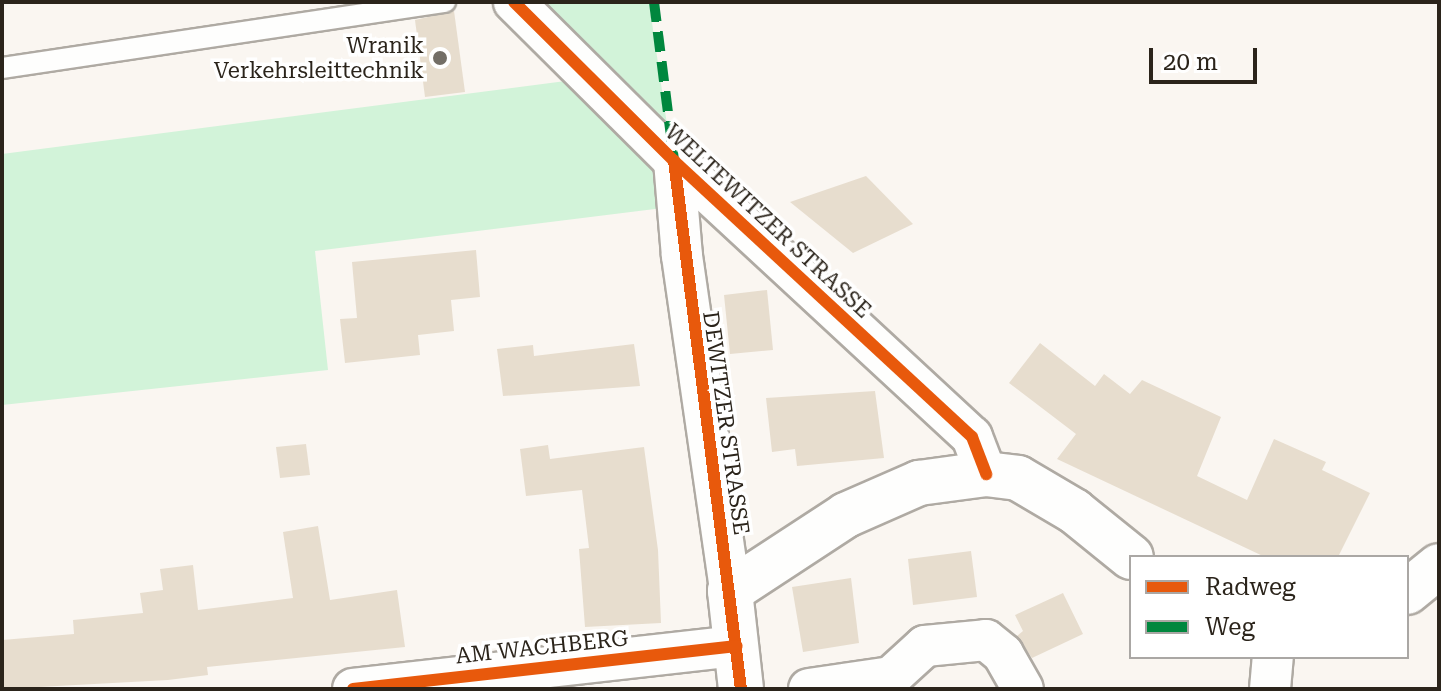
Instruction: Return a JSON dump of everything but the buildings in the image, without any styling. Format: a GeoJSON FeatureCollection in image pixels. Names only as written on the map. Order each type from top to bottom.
{"type":"FeatureCollection","features":[{"type":"Feature","properties":{"kind":"street","name":"WELTEWITZER STRASSE"},"geometry":{"type":"LineString","coordinates":[[514,2],[674,161],[972,437],[986,474]]}},
{"type":"Feature","properties":{"kind":"street","name":"DEWITZER STRASSE"},"geometry":{"type":"LineString","coordinates":[[674,161],[682,256],[741,689]]}},
{"type":"Feature","properties":{"kind":"street"},"geometry":{"type":"LineString","coordinates":[[730,591],[879,498],[919,483],[986,474],[1018,478],[1074,511],[1129,555]]}},
{"type":"Feature","properties":{"kind":"street"},"geometry":{"type":"LineString","coordinates":[[1409,590],[1439,566]]}},
{"type":"Feature","properties":{"kind":"street"},"geometry":{"type":"LineString","coordinates":[[809,689],[891,677],[925,646],[986,640],[1003,654],[1023,689]]}},
{"type":"Feature","properties":{"kind":"street","name":"AM WACHBERG"},"geometry":{"type":"LineString","coordinates":[[353,689],[737,646]]}},
{"type":"Feature","properties":{"kind":"street"},"geometry":{"type":"LineString","coordinates":[[1270,689],[1273,659]]}},
{"type":"Feature","properties":{"kind":"lane"},"geometry":{"type":"LineString","coordinates":[[2,68],[445,2]]}},
{"type":"Feature","properties":{"kind":"green space"},"geometry":{"type":"Polygon","coordinates":[[[501,2],[649,2],[679,206],[315,251],[328,370],[2,405],[2,154],[581,79],[501,2]]]}},
{"type":"Feature","properties":{"kind":"marked path"},"geometry":{"type":"LineString","coordinates":[[654,2],[674,161]]}},
{"type":"Feature","properties":{"kind":"cycle path"},"geometry":{"type":"LineString","coordinates":[[514,2],[674,161],[972,437],[986,474]]}},
{"type":"Feature","properties":{"kind":"cycle path"},"geometry":{"type":"LineString","coordinates":[[674,161],[741,689]]}},
{"type":"Feature","properties":{"kind":"cycle path"},"geometry":{"type":"LineString","coordinates":[[353,689],[737,646]]}},
{"type":"Feature","properties":{"kind":"place","name":"Wranik Verkehrsleittechnik"},"geometry":{"type":"Point","coordinates":[440,58]}}]}
